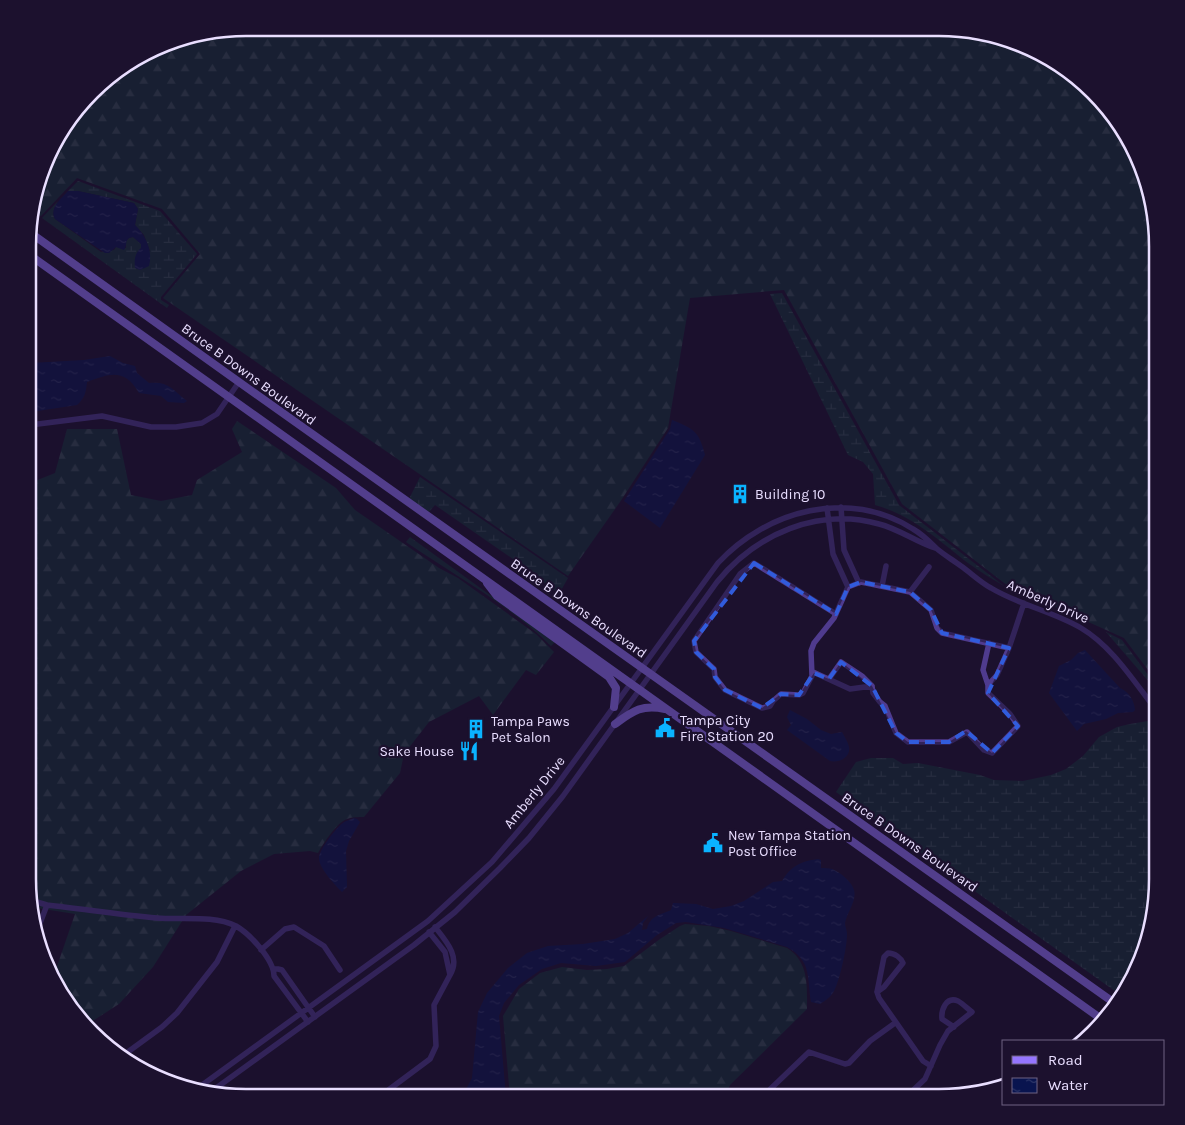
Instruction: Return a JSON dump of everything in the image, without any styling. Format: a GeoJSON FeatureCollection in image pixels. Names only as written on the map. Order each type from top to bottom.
{"type":"FeatureCollection","features":[{"type":"Feature","properties":{"kind":"main road","name":"Bruce B Downs Boulevard"},"geometry":{"type":"LineString","coordinates":[[37,237],[1110,1000]]}},
{"type":"Feature","properties":{"kind":"main road"},"geometry":{"type":"LineString","coordinates":[[36,260],[1098,1016]]}},
{"type":"Feature","properties":{"kind":"main road"},"geometry":{"type":"LineString","coordinates":[[483,578],[497,596],[609,677],[616,688],[614,707]]}},
{"type":"Feature","properties":{"kind":"main road"},"geometry":{"type":"LineString","coordinates":[[615,724],[630,713],[650,706],[669,710]]}},
{"type":"Feature","properties":{"kind":"street"},"geometry":{"type":"LineString","coordinates":[[36,424],[102,416],[152,427],[176,427],[202,423],[216,414],[239,382]]}},
{"type":"Feature","properties":{"kind":"street"},"geometry":{"type":"LineString","coordinates":[[841,507],[843,543],[859,583]]}},
{"type":"Feature","properties":{"kind":"street","name":"Amberly Drive"},"geometry":{"type":"LineString","coordinates":[[203,1084],[428,921],[492,862],[559,783],[711,572],[732,549],[758,530],[781,518],[807,511],[841,507],[866,510],[891,517],[913,529],[990,588],[1062,619],[1091,635],[1112,654],[1149,701]]}},
{"type":"Feature","properties":{"kind":"street"},"geometry":{"type":"LineString","coordinates":[[827,508],[833,554],[848,587]]}},
{"type":"Feature","properties":{"kind":"street","name":"Amberly Drive"},"geometry":{"type":"LineString","coordinates":[[219,1087],[455,912],[529,838],[564,796],[717,582],[736,560],[759,543],[784,530],[807,523],[842,519],[880,524],[902,532],[926,546],[937,549]]}},
{"type":"Feature","properties":{"kind":"street"},"geometry":{"type":"LineString","coordinates":[[831,545],[843,543]]}},
{"type":"Feature","properties":{"kind":"street"},"geometry":{"type":"LineString","coordinates":[[836,614],[754,563],[740,574],[694,641],[696,652],[714,669],[715,677],[725,690],[762,708],[770,706],[781,694],[803,693],[813,672],[811,651],[814,643],[836,614],[848,587],[859,583],[910,592],[931,610],[937,628],[942,633],[1009,648]]}},
{"type":"Feature","properties":{"kind":"street"},"geometry":{"type":"LineString","coordinates":[[882,586],[886,566]]}},
{"type":"Feature","properties":{"kind":"street"},"geometry":{"type":"LineString","coordinates":[[910,592],[930,567]]}},
{"type":"Feature","properties":{"kind":"street"},"geometry":{"type":"LineString","coordinates":[[988,685],[997,675],[1009,648],[1024,603]]}},
{"type":"Feature","properties":{"kind":"street"},"geometry":{"type":"LineString","coordinates":[[829,679],[841,662],[862,676],[872,686],[873,693],[885,706],[896,733],[908,742],[949,742],[967,732],[984,750],[992,753],[1018,726],[1010,714],[988,693],[988,685],[983,670],[989,643]]}},
{"type":"Feature","properties":{"kind":"street"},"geometry":{"type":"LineString","coordinates":[[813,672],[850,690],[872,686]]}},
{"type":"Feature","properties":{"kind":"street"},"geometry":{"type":"LineString","coordinates":[[38,902],[155,918],[219,921],[235,926],[246,933],[261,950],[274,969],[274,976],[308,1022]]}},
{"type":"Feature","properties":{"kind":"street"},"geometry":{"type":"LineString","coordinates":[[41,922],[47,905]]}},
{"type":"Feature","properties":{"kind":"street"},"geometry":{"type":"LineString","coordinates":[[428,921],[445,952],[450,975]]}},
{"type":"Feature","properties":{"kind":"street"},"geometry":{"type":"LineString","coordinates":[[128,1052],[162,1027],[177,1013],[217,962],[235,926]]}},
{"type":"Feature","properties":{"kind":"street"},"geometry":{"type":"LineString","coordinates":[[261,950],[285,929],[294,928],[324,946],[340,970]]}},
{"type":"Feature","properties":{"kind":"street"},"geometry":{"type":"LineString","coordinates":[[390,1089],[430,1059],[436,1046],[434,1005],[454,966],[451,948],[433,929]]}},
{"type":"Feature","properties":{"kind":"street"},"geometry":{"type":"LineString","coordinates":[[445,952],[451,948]]}},
{"type":"Feature","properties":{"kind":"street"},"geometry":{"type":"LineString","coordinates":[[877,992],[890,981],[903,963],[893,953],[888,953],[884,957],[877,992],[879,998],[923,1061],[931,1066]]}},
{"type":"Feature","properties":{"kind":"street"},"geometry":{"type":"LineString","coordinates":[[274,969],[282,970],[315,1016]]}},
{"type":"Feature","properties":{"kind":"street"},"geometry":{"type":"LineString","coordinates":[[915,1089],[925,1080],[948,1031],[954,1027],[972,1012],[958,1001],[951,1000],[945,1004],[941,1012],[942,1019],[954,1027]]}},
{"type":"Feature","properties":{"kind":"street"},"geometry":{"type":"LineString","coordinates":[[770,1089],[809,1052],[845,1064],[849,1063],[870,1041],[895,1023]]}},
{"type":"Feature","properties":{"kind":"highlighted area"},"geometry":{"type":"Polygon","coordinates":[[[754,563],[836,614],[848,587],[861,582],[910,592],[931,610],[942,633],[1009,648],[988,693],[1018,726],[992,753],[966,731],[949,742],[908,742],[896,733],[872,686],[841,662],[829,679],[814,673],[799,695],[781,694],[762,708],[725,690],[715,677],[714,669],[696,652],[694,641],[754,563]]]}},
{"type":"Feature","properties":{"kind":"green space"},"geometry":{"type":"Polygon","coordinates":[[[247,36],[938,36],[979,40],[1019,52],[1044,64],[1077,88],[1097,108],[1121,142],[1133,166],[1145,206],[1149,247],[1149,671],[1124,638],[1008,586],[902,504],[784,290],[690,298],[668,428],[620,502],[568,576],[163,298],[200,254],[162,209],[77,178],[41,216],[39,214],[43,192],[52,166],[64,142],[88,108],[108,88],[141,64],[179,47],[206,40],[247,36]]]}},
{"type":"Feature","properties":{"kind":"green space"},"geometry":{"type":"Polygon","coordinates":[[[78,181],[160,211],[197,254],[161,297],[161,300],[169,305],[167,308],[42,218],[58,201],[53,212],[55,219],[101,252],[114,250],[116,247],[126,248],[126,241],[133,237],[141,244],[141,248],[150,251],[144,235],[135,225],[138,209],[134,203],[78,191],[68,191],[78,181]]]}},
{"type":"Feature","properties":{"kind":"green space"},"geometry":{"type":"Polygon","coordinates":[[[782,293],[899,505],[1004,586],[972,566],[913,522],[875,505],[873,474],[863,462],[848,455],[770,294],[782,293]]]}},
{"type":"Feature","properties":{"kind":"green space"},"geometry":{"type":"Polygon","coordinates":[[[237,421],[336,488],[355,510],[439,568],[458,578],[536,634],[554,652],[536,675],[526,670],[493,715],[479,696],[429,722],[404,754],[400,773],[364,817],[351,818],[339,824],[318,853],[310,851],[274,854],[241,871],[186,915],[153,967],[119,1004],[92,1021],[64,984],[56,968],[75,914],[38,908],[38,906],[36,878],[36,481],[55,473],[67,429],[117,429],[131,495],[161,501],[192,495],[197,480],[242,452],[232,429],[237,421]]]}},
{"type":"Feature","properties":{"kind":"green space"},"geometry":{"type":"Polygon","coordinates":[[[420,477],[568,578],[559,594],[523,566],[435,505],[429,512],[409,499],[420,477]]]}},
{"type":"Feature","properties":{"kind":"green space"},"geometry":{"type":"Polygon","coordinates":[[[410,537],[555,642],[551,646],[500,604],[406,542],[410,537]]]}},
{"type":"Feature","properties":{"kind":"green space"},"geometry":{"type":"Polygon","coordinates":[[[1106,632],[1122,640],[1149,676],[1149,682],[1106,632]]]}},
{"type":"Feature","properties":{"kind":"green space"},"geometry":{"type":"Polygon","coordinates":[[[1149,721],[1149,878],[1147,906],[1142,933],[1133,959],[1116,992],[836,792],[856,762],[871,758],[893,758],[903,764],[918,763],[980,775],[994,780],[1023,781],[1051,775],[1066,769],[1083,756],[1099,737],[1117,727],[1149,721]]]}},
{"type":"Feature","properties":{"kind":"green space"},"geometry":{"type":"Polygon","coordinates":[[[685,924],[709,926],[787,948],[803,967],[807,992],[807,1009],[728,1089],[509,1089],[503,1016],[519,989],[540,973],[562,967],[587,970],[624,966],[685,924]]]}},
{"type":"Feature","properties":{"kind":"water"},"geometry":{"type":"Polygon","coordinates":[[[68,191],[78,191],[134,203],[138,209],[135,225],[148,244],[149,266],[140,270],[135,268],[135,257],[141,248],[141,244],[133,237],[128,239],[124,250],[116,247],[109,253],[105,253],[55,219],[55,207],[68,191]]]}},
{"type":"Feature","properties":{"kind":"water"},"geometry":{"type":"Polygon","coordinates":[[[110,356],[123,363],[135,366],[137,373],[149,383],[161,383],[187,401],[184,403],[168,402],[161,396],[139,393],[128,379],[122,376],[110,375],[87,382],[85,395],[77,405],[36,411],[36,363],[84,360],[110,356]]]}},
{"type":"Feature","properties":{"kind":"water"},"geometry":{"type":"Polygon","coordinates":[[[672,420],[691,429],[698,436],[705,455],[660,528],[624,501],[670,429],[672,420]]]}},
{"type":"Feature","properties":{"kind":"water"},"geometry":{"type":"Polygon","coordinates":[[[1085,650],[1120,688],[1128,694],[1134,703],[1135,710],[1133,712],[1118,713],[1106,719],[1084,724],[1077,731],[1049,693],[1059,666],[1085,650]]]}},
{"type":"Feature","properties":{"kind":"water"},"geometry":{"type":"Polygon","coordinates":[[[790,710],[807,719],[821,730],[831,734],[842,732],[849,747],[846,757],[837,761],[830,761],[787,730],[791,725],[787,717],[790,710]]]}},
{"type":"Feature","properties":{"kind":"water"},"geometry":{"type":"Polygon","coordinates":[[[354,818],[360,822],[349,841],[346,851],[347,887],[342,892],[328,877],[320,863],[319,855],[336,830],[344,822],[354,818]]]}},
{"type":"Feature","properties":{"kind":"water"},"geometry":{"type":"Polygon","coordinates":[[[821,860],[821,868],[828,868],[839,872],[851,884],[855,894],[845,923],[847,940],[839,979],[833,993],[822,1003],[811,1002],[805,964],[795,952],[787,947],[724,928],[686,922],[676,923],[657,935],[625,962],[596,966],[561,963],[542,969],[519,985],[504,1003],[499,1016],[505,1089],[466,1089],[472,1078],[478,1012],[487,993],[508,968],[527,953],[548,946],[583,944],[615,939],[628,933],[648,916],[643,923],[642,930],[647,929],[650,921],[671,910],[673,903],[696,904],[713,909],[731,906],[744,901],[773,882],[782,881],[797,865],[806,861],[821,860]]]}},
{"type":"Feature","properties":{"kind":"place","name":"Building 10"},"geometry":{"type":"Point","coordinates":[740,494]}},
{"type":"Feature","properties":{"kind":"place","name":"Tampa City Fire Station 20"},"geometry":{"type":"Point","coordinates":[665,728]}},
{"type":"Feature","properties":{"kind":"place","name":"Tampa Paws Pet Salon"},"geometry":{"type":"Point","coordinates":[476,729]}},
{"type":"Feature","properties":{"kind":"place","name":"Sake House"},"geometry":{"type":"Point","coordinates":[469,751]}},
{"type":"Feature","properties":{"kind":"place","name":"New Tampa Station Post Office"},"geometry":{"type":"Point","coordinates":[713,843]}}]}
